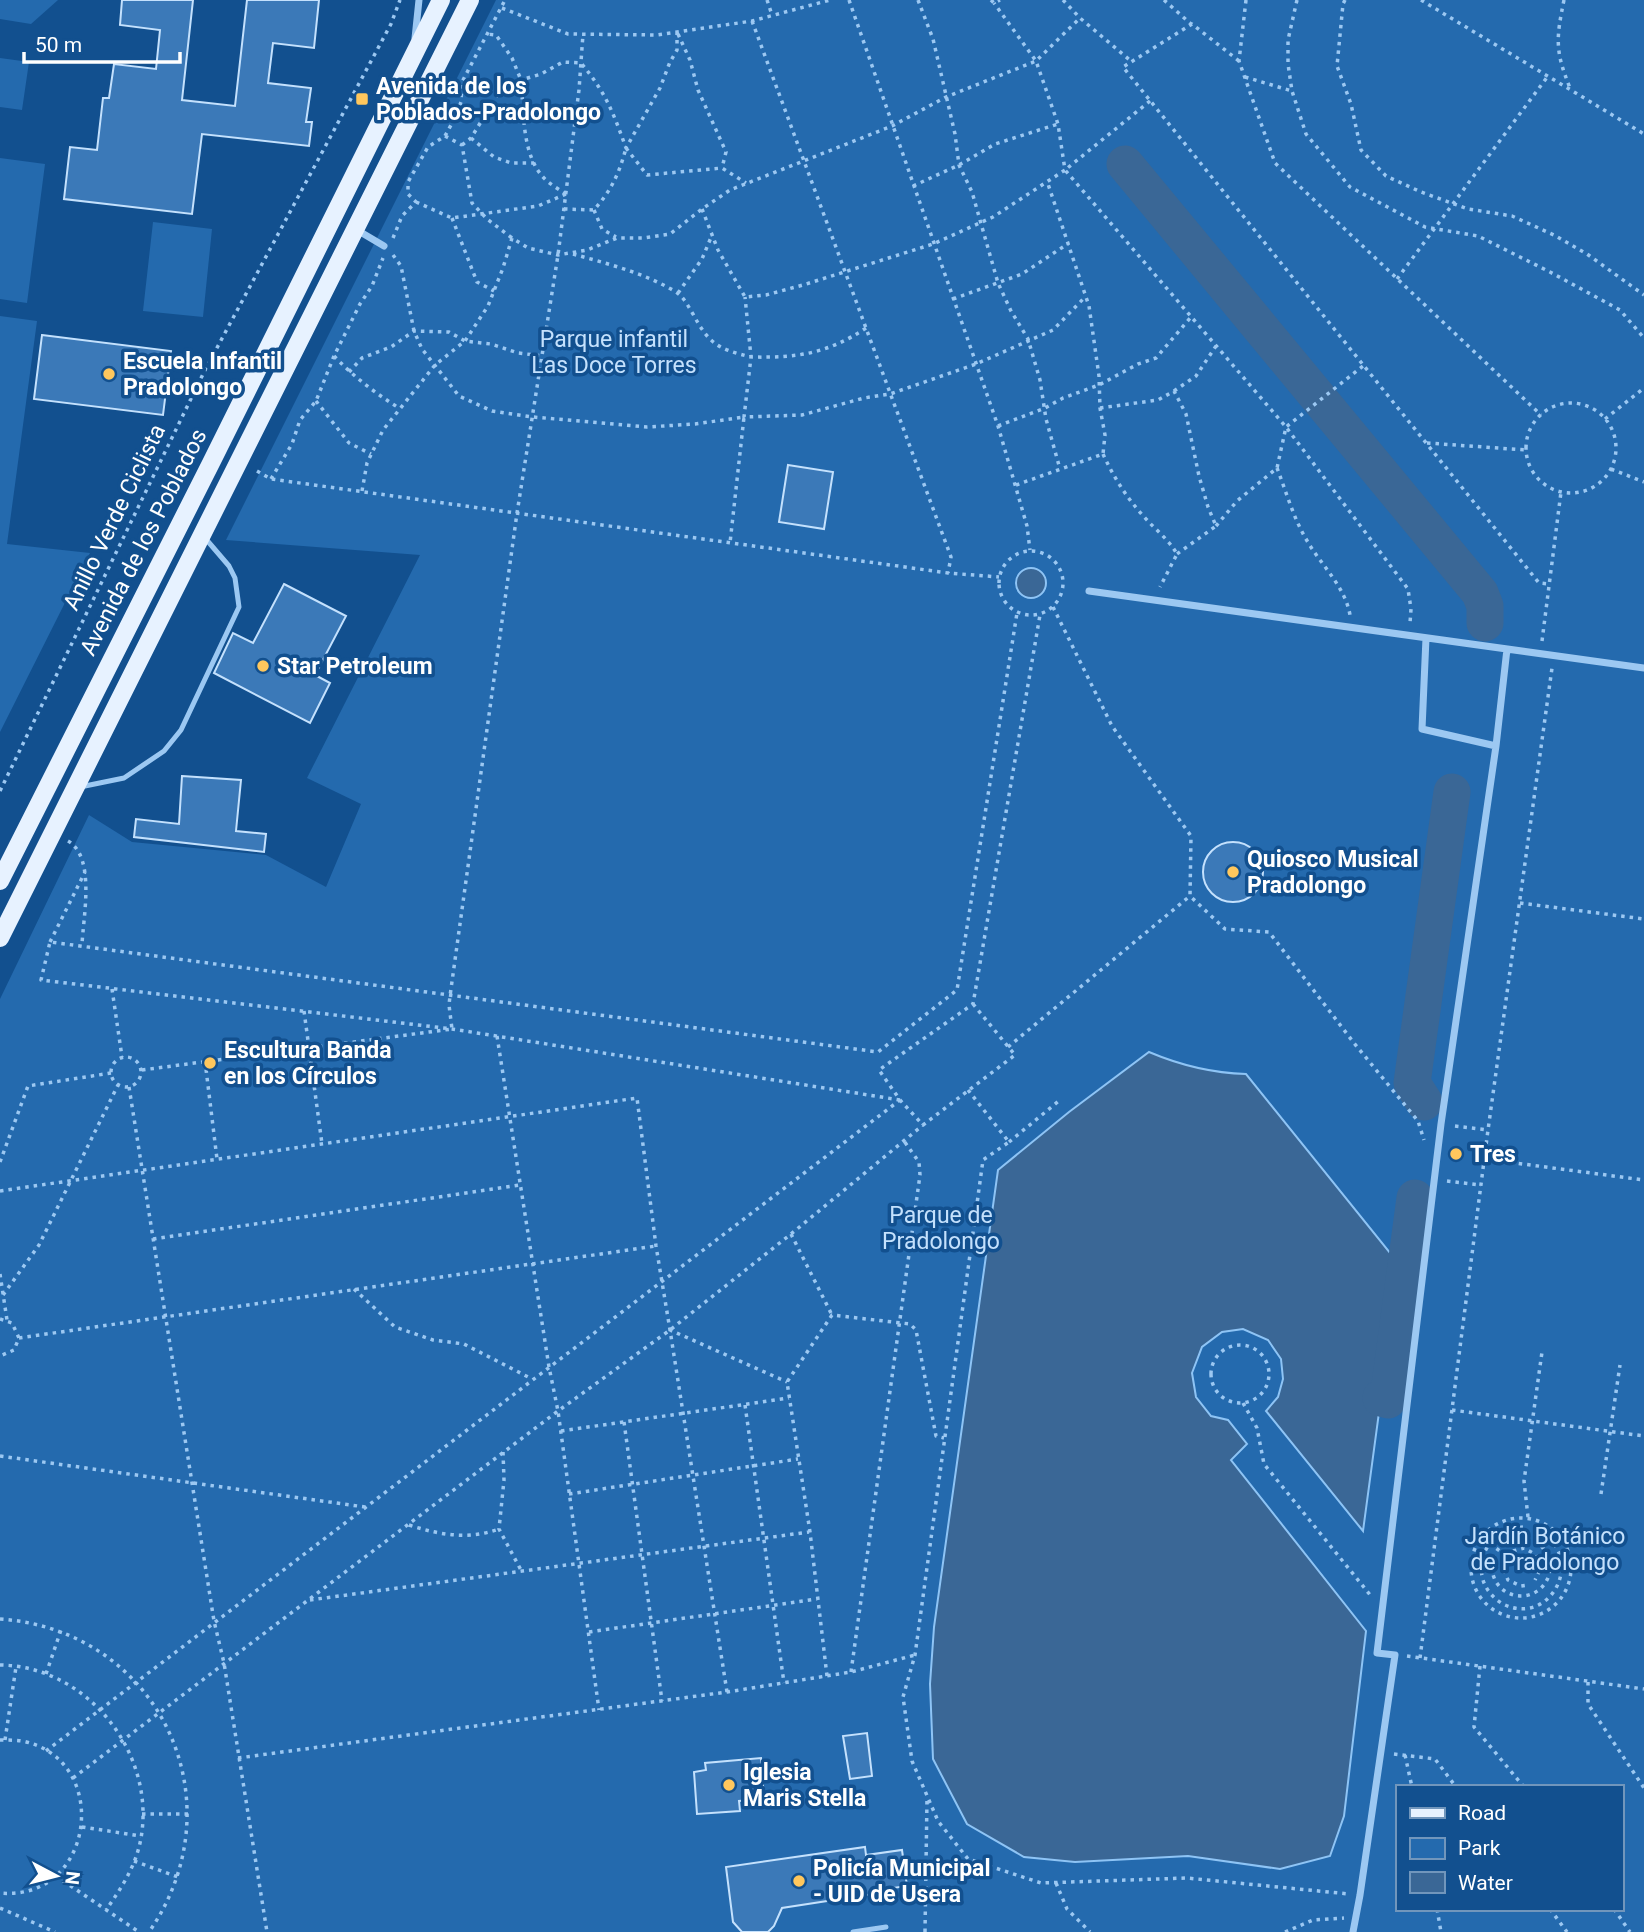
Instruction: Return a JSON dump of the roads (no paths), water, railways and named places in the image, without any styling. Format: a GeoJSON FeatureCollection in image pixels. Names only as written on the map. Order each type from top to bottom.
{"type":"FeatureCollection","features":[{"type":"Feature","properties":{"kind":"main road","name":"Avenida de los Poblados"},"geometry":{"type":"LineString","coordinates":[[0,881],[441,0]]}},
{"type":"Feature","properties":{"kind":"main road"},"geometry":{"type":"LineString","coordinates":[[0,938],[470,0]]}},
{"type":"Feature","properties":{"kind":"street"},"geometry":{"type":"LineString","coordinates":[[409,63],[416,35],[419,0]]}},
{"type":"Feature","properties":{"kind":"street"},"geometry":{"type":"LineString","coordinates":[[356,230],[384,246]]}},
{"type":"Feature","properties":{"kind":"street"},"geometry":{"type":"LineString","coordinates":[[1089,591],[1644,668]]}},
{"type":"Feature","properties":{"kind":"street"},"geometry":{"type":"LineString","coordinates":[[1426,638],[1422,729],[1496,746]]}},
{"type":"Feature","properties":{"kind":"street"},"geometry":{"type":"LineString","coordinates":[[1353,1932],[1395,1655],[1377,1653],[1441,1124],[1496,746],[1507,649]]}},
{"type":"Feature","properties":{"kind":"lane"},"geometry":{"type":"LineString","coordinates":[[76,788],[124,778],[164,751],[181,730],[239,607],[235,578],[229,566],[203,535]]}},
{"type":"Feature","properties":{"kind":"lane"},"geometry":{"type":"LineString","coordinates":[[853,1932],[886,1927]]}},
{"type":"Feature","properties":{"kind":"water"},"geometry":{"type":"Polygon","coordinates":[[[1031,568],[1042,572],[1046,583],[1042,594],[1031,598],[1020,594],[1016,583],[1020,572],[1031,568]]]}},
{"type":"Feature","properties":{"kind":"water"},"geometry":{"type":"Polygon","coordinates":[[[1149,1052],[1197,1068],[1246,1074],[1399,1264],[1363,1531],[1266,1411],[1278,1397],[1283,1379],[1281,1359],[1268,1340],[1243,1329],[1222,1332],[1202,1347],[1192,1373],[1196,1397],[1211,1416],[1228,1420],[1247,1444],[1231,1460],[1366,1631],[1344,1816],[1330,1856],[1280,1869],[1188,1856],[1075,1862],[1024,1857],[967,1824],[933,1759],[930,1684],[934,1627],[998,1170],[1149,1052]]]}},
{"type":"Feature","properties":{"kind":"waterway"},"geometry":{"type":"LineString","coordinates":[[1125,164],[1480,593],[1485,606],[1485,623]]}},
{"type":"Feature","properties":{"kind":"waterway"},"geometry":{"type":"LineString","coordinates":[[1424,1102],[1412,1083],[1452,792]]}},
{"type":"Feature","properties":{"kind":"waterway"},"geometry":{"type":"LineString","coordinates":[[1381,1398],[1388,1400],[1415,1198]]}},
{"type":"Feature","properties":{"kind":"place","name":"Avenida de los Poblados-Pradolongo"},"geometry":{"type":"Point","coordinates":[362,99]}},
{"type":"Feature","properties":{"kind":"place","name":"Escuela Infantil Pradolongo"},"geometry":{"type":"Point","coordinates":[109,374]}},
{"type":"Feature","properties":{"kind":"place","name":"Star Petroleum"},"geometry":{"type":"Point","coordinates":[263,666]}},
{"type":"Feature","properties":{"kind":"place","name":"Quiosco Musical Pradolongo"},"geometry":{"type":"Point","coordinates":[1233,872]}},
{"type":"Feature","properties":{"kind":"place","name":"Escultura Banda en los Círculos"},"geometry":{"type":"Point","coordinates":[210,1063]}},
{"type":"Feature","properties":{"kind":"place","name":"Tres"},"geometry":{"type":"Point","coordinates":[1456,1154]}},
{"type":"Feature","properties":{"kind":"place","name":"Iglesia Maris Stella"},"geometry":{"type":"Point","coordinates":[729,1785]}},
{"type":"Feature","properties":{"kind":"place","name":"Policía Municipal - UID de Usera"},"geometry":{"type":"Point","coordinates":[799,1881]}},
{"type":"Feature","properties":{"kind":"park label","name":"Parque infantil Las Doce Torres"},"geometry":{"type":"Point","coordinates":[614,352]}},
{"type":"Feature","properties":{"kind":"park label","name":"Parque de Pradolongo"},"geometry":{"type":"Point","coordinates":[941,1228]}},
{"type":"Feature","properties":{"kind":"park label","name":"Jardín Botánico de Pradolongo"},"geometry":{"type":"Point","coordinates":[1545,1549]}}]}
